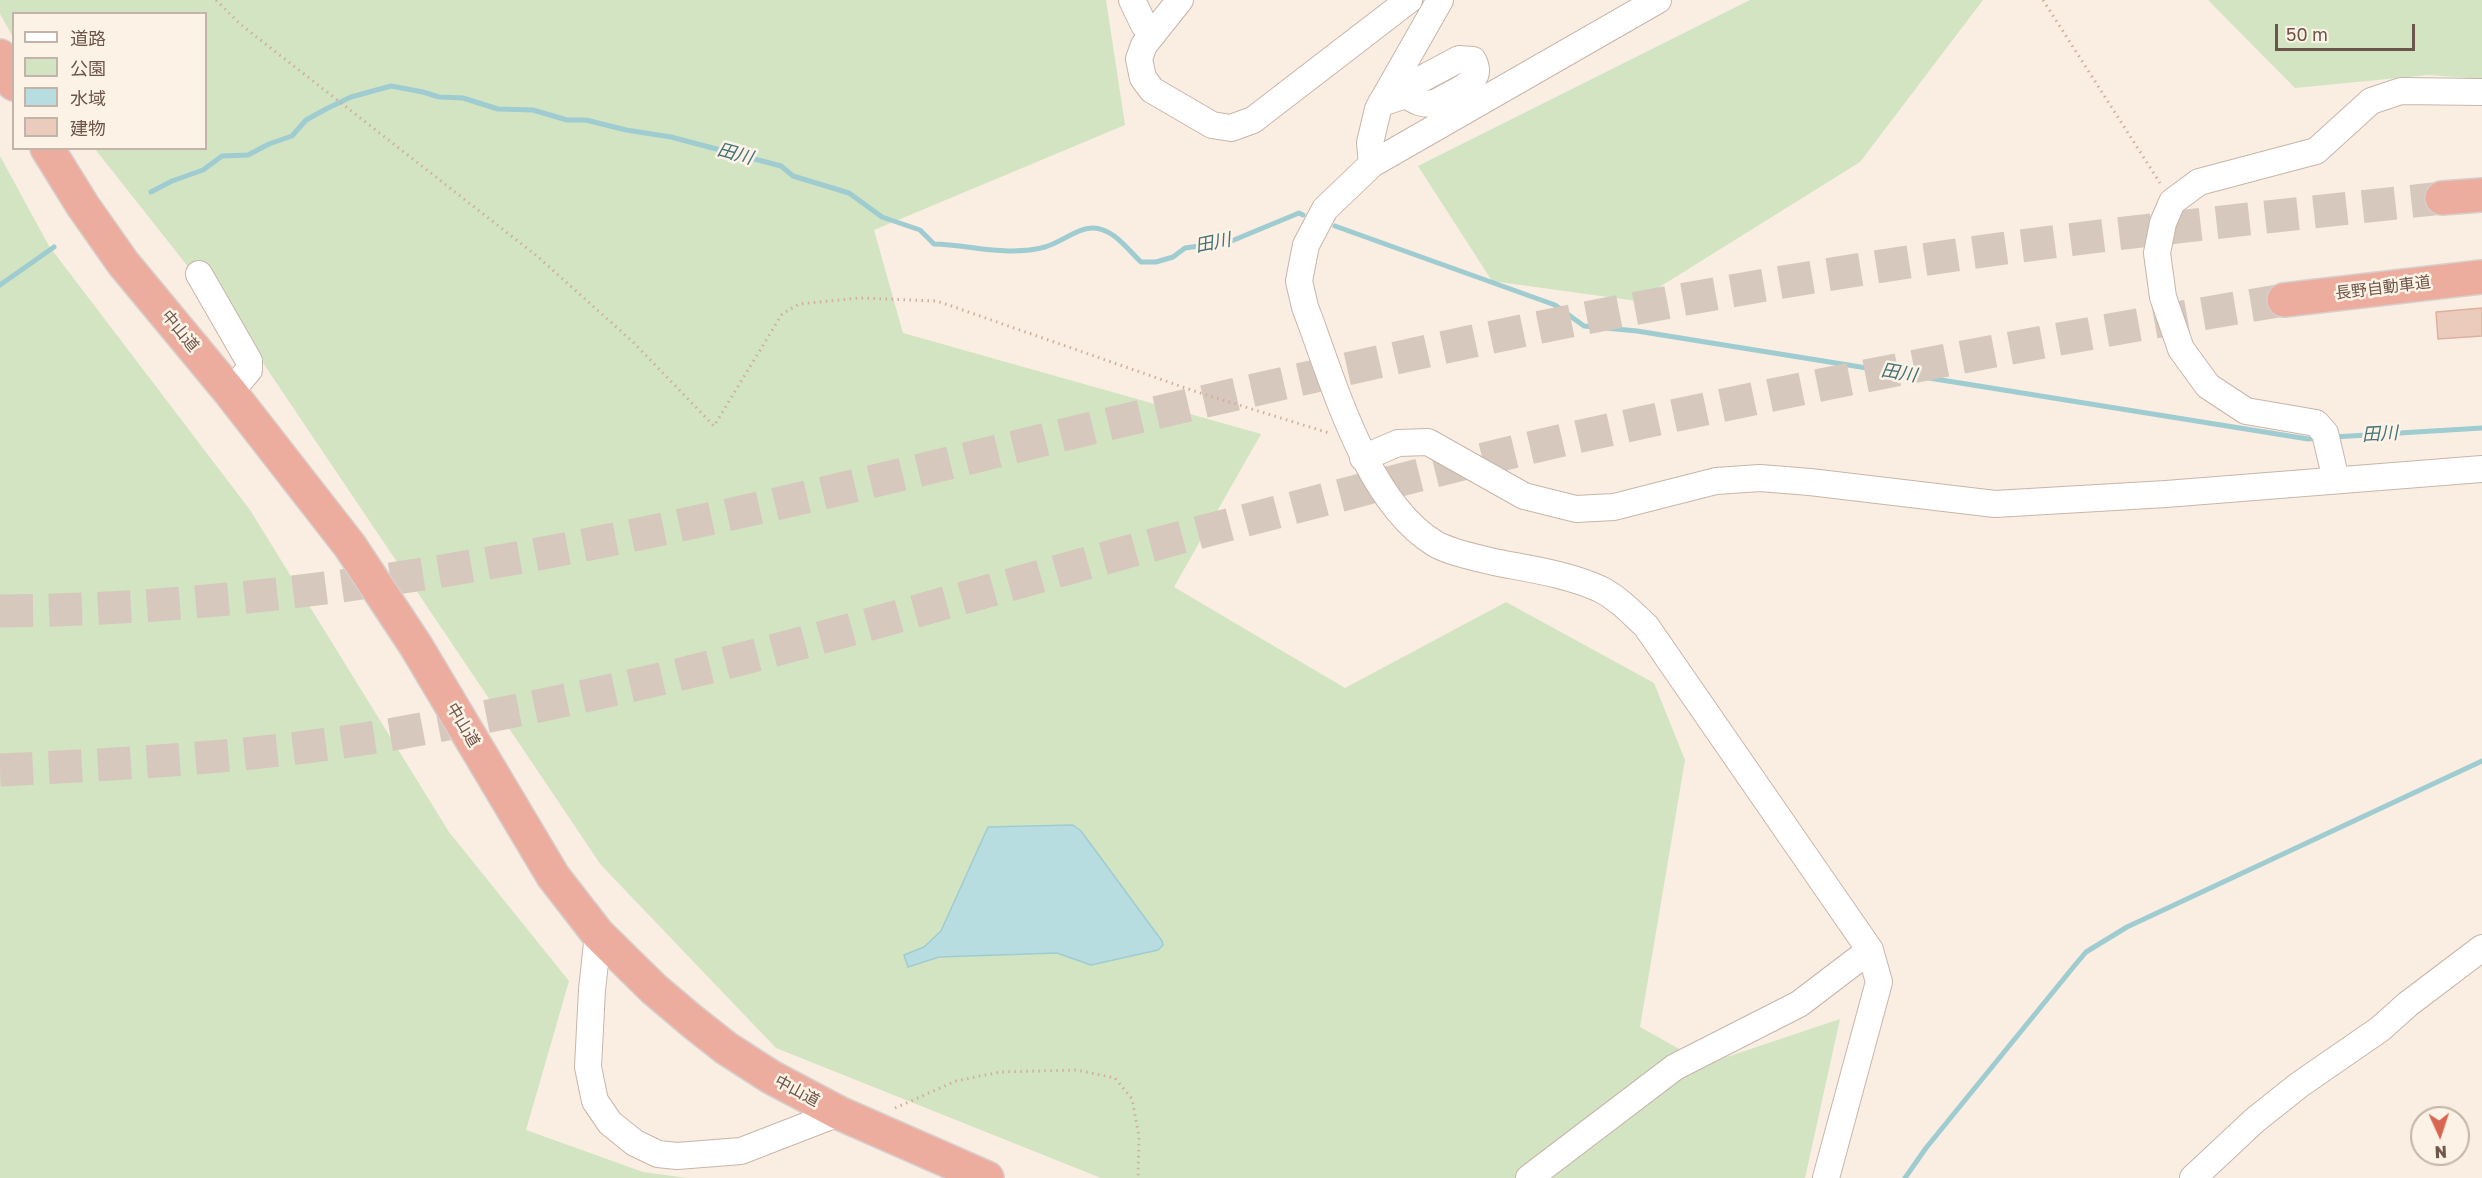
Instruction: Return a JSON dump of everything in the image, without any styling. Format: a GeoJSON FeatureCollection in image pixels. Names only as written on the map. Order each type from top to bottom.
{"type":"FeatureCollection","features":[{"type":"Feature","properties":{"kind":"highway"},"geometry":{"type":"LineString","coordinates":[[0,56],[12,80]]}},
{"type":"Feature","properties":{"kind":"highway","name":"中山道"},"geometry":{"type":"LineString","coordinates":[[48,150],[82,206],[123,263],[230,392],[350,546],[416,646],[553,876],[598,934],[654,989],[726,1048],[771,1077],[839,1113],[987,1178]]}},
{"type":"Feature","properties":{"kind":"highway"},"geometry":{"type":"LineString","coordinates":[[2442,198],[2482,195]]}},
{"type":"Feature","properties":{"kind":"highway","name":"長野自動車道"},"geometry":{"type":"LineString","coordinates":[[2284,300],[2482,277]]}},
{"type":"Feature","properties":{"kind":"street"},"geometry":{"type":"LineString","coordinates":[[1132,0],[1143,25],[1154,33]]}},
{"type":"Feature","properties":{"kind":"street"},"geometry":{"type":"LineString","coordinates":[[1180,0],[1144,45],[1139,59],[1143,78],[1152,90],[1212,125],[1231,128],[1253,120],[1409,0]]}},
{"type":"Feature","properties":{"kind":"street"},"geometry":{"type":"LineString","coordinates":[[1372,164],[1370,143],[1382,101],[1440,0]]}},
{"type":"Feature","properties":{"kind":"street"},"geometry":{"type":"LineString","coordinates":[[1658,0],[1372,164],[1325,209],[1306,245],[1299,282],[1305,307],[1363,458],[1401,514],[1434,543],[1481,559],[1563,576],[1600,589],[1623,604],[1646,626],[1870,950],[1879,982],[1826,1178]]}},
{"type":"Feature","properties":{"kind":"street"},"geometry":{"type":"LineString","coordinates":[[2336,480],[2325,433],[2316,423],[2246,411],[2208,387],[2181,349],[2163,297],[2157,253],[2163,222],[2172,202],[2199,182],[2316,151],[2372,101],[2401,91],[2482,92]]}},
{"type":"Feature","properties":{"kind":"street"},"geometry":{"type":"LineString","coordinates":[[199,274],[249,361],[249,370],[230,392]]}},
{"type":"Feature","properties":{"kind":"street"},"geometry":{"type":"LineString","coordinates":[[1363,458],[1398,443],[1428,442],[1524,496],[1576,509],[1614,507],[1716,480],[1760,478],[1995,504],[2482,469]]}},
{"type":"Feature","properties":{"kind":"street"},"geometry":{"type":"LineString","coordinates":[[598,934],[588,1067],[595,1101],[610,1122],[635,1143],[658,1154],[677,1156],[741,1151],[839,1113]]}},
{"type":"Feature","properties":{"kind":"street"},"geometry":{"type":"LineString","coordinates":[[2193,1178],[2255,1120],[2299,1085],[2380,1029],[2408,1004],[2482,948]]}},
{"type":"Feature","properties":{"kind":"street"},"geometry":{"type":"LineString","coordinates":[[1529,1178],[1676,1067],[1799,1004],[1870,950]]}},
{"type":"Feature","properties":{"kind":"path"},"geometry":{"type":"LineString","coordinates":[[216,0],[240,24],[537,256],[634,342],[714,426],[782,314],[799,304],[859,298],[936,301],[1197,392],[1335,435]]}},
{"type":"Feature","properties":{"kind":"path"},"geometry":{"type":"LineString","coordinates":[[2043,0],[2172,202]]}},
{"type":"Feature","properties":{"kind":"path"},"geometry":{"type":"LineString","coordinates":[[889,1111],[956,1081],[1000,1072],[1077,1070],[1114,1078],[1132,1099],[1139,1136],[1138,1178]]}},
{"type":"Feature","properties":{"kind":"green space"},"geometry":{"type":"Polygon","coordinates":[[[0,0],[1106,0],[1125,125],[874,230],[903,333],[1261,434],[1174,587],[1345,688],[1506,602],[1654,683],[1685,760],[1640,1027],[1706,1064],[1840,1019],[1805,1178],[1101,1178],[776,1048],[601,865],[257,354],[96,150],[207,150],[207,12],[12,12],[12,35],[0,14],[0,0]]]}},
{"type":"Feature","properties":{"kind":"green space"},"geometry":{"type":"Polygon","coordinates":[[[1750,0],[1983,0],[1860,162],[1637,301],[1492,281],[1418,166],[1750,0]]]}},
{"type":"Feature","properties":{"kind":"green space"},"geometry":{"type":"Polygon","coordinates":[[[2208,0],[2482,0],[2482,79],[2428,75],[2295,88],[2208,0]]]}},
{"type":"Feature","properties":{"kind":"green space"},"geometry":{"type":"Polygon","coordinates":[[[0,156],[49,246],[250,510],[449,832],[569,981],[526,1130],[643,1172],[687,1178],[0,1178],[0,156]]]}},
{"type":"Feature","properties":{"kind":"water"},"geometry":{"type":"Polygon","coordinates":[[[1073,825],[1081,831],[1162,941],[1163,945],[1158,950],[1091,965],[1057,953],[939,957],[908,967],[904,955],[924,947],[941,931],[988,827],[1073,825]]]}},
{"type":"Feature","properties":{"kind":"building"},"geometry":{"type":"Polygon","coordinates":[[[2482,308],[2482,336],[2438,339],[2436,312],[2482,308]]]}},
{"type":"Feature","properties":{"kind":"waterway","name":"田川"},"geometry":{"type":"LineString","coordinates":[[151,192],[172,181],[203,170],[222,156],[248,155],[292,136],[306,120],[351,97],[391,86],[439,97],[463,98],[498,109],[533,110],[567,120],[586,120],[626,130],[671,137],[781,166],[793,176],[849,193],[882,217],[920,230],[934,244],[1003,251],[1031,250],[1051,245],[1081,230],[1093,228],[1114,236],[1141,262],[1156,262],[1173,257],[1185,248],[1229,242],[1299,213],[1303,215]]}},
{"type":"Feature","properties":{"kind":"waterway","name":"田川"},"geometry":{"type":"LineString","coordinates":[[1335,226],[1555,305],[1584,326],[1637,331],[2308,439],[2319,438]]}},
{"type":"Feature","properties":{"kind":"waterway","name":"田川"},"geometry":{"type":"LineString","coordinates":[[0,285],[54,247]]}},
{"type":"Feature","properties":{"kind":"waterway","name":"田川"},"geometry":{"type":"LineString","coordinates":[[2334,437],[2482,428]]}},
{"type":"Feature","properties":{"kind":"waterway"},"geometry":{"type":"LineString","coordinates":[[1905,1178],[1926,1148],[2086,952],[2127,927],[2482,761]]}},
{"type":"Feature","properties":{"kind":"tunnel"},"geometry":{"type":"LineString","coordinates":[[0,611],[133,607],[264,595],[396,578],[526,556],[785,502],[1383,361],[1638,308],[1776,283],[1984,251],[2155,229],[2442,198]]}},
{"type":"Feature","properties":{"kind":"tunnel"},"geometry":{"type":"LineString","coordinates":[[0,770],[163,761],[325,745],[515,711],[723,664],[1179,538],[1538,446],[1756,398],[1931,363],[2284,300]]}}]}
